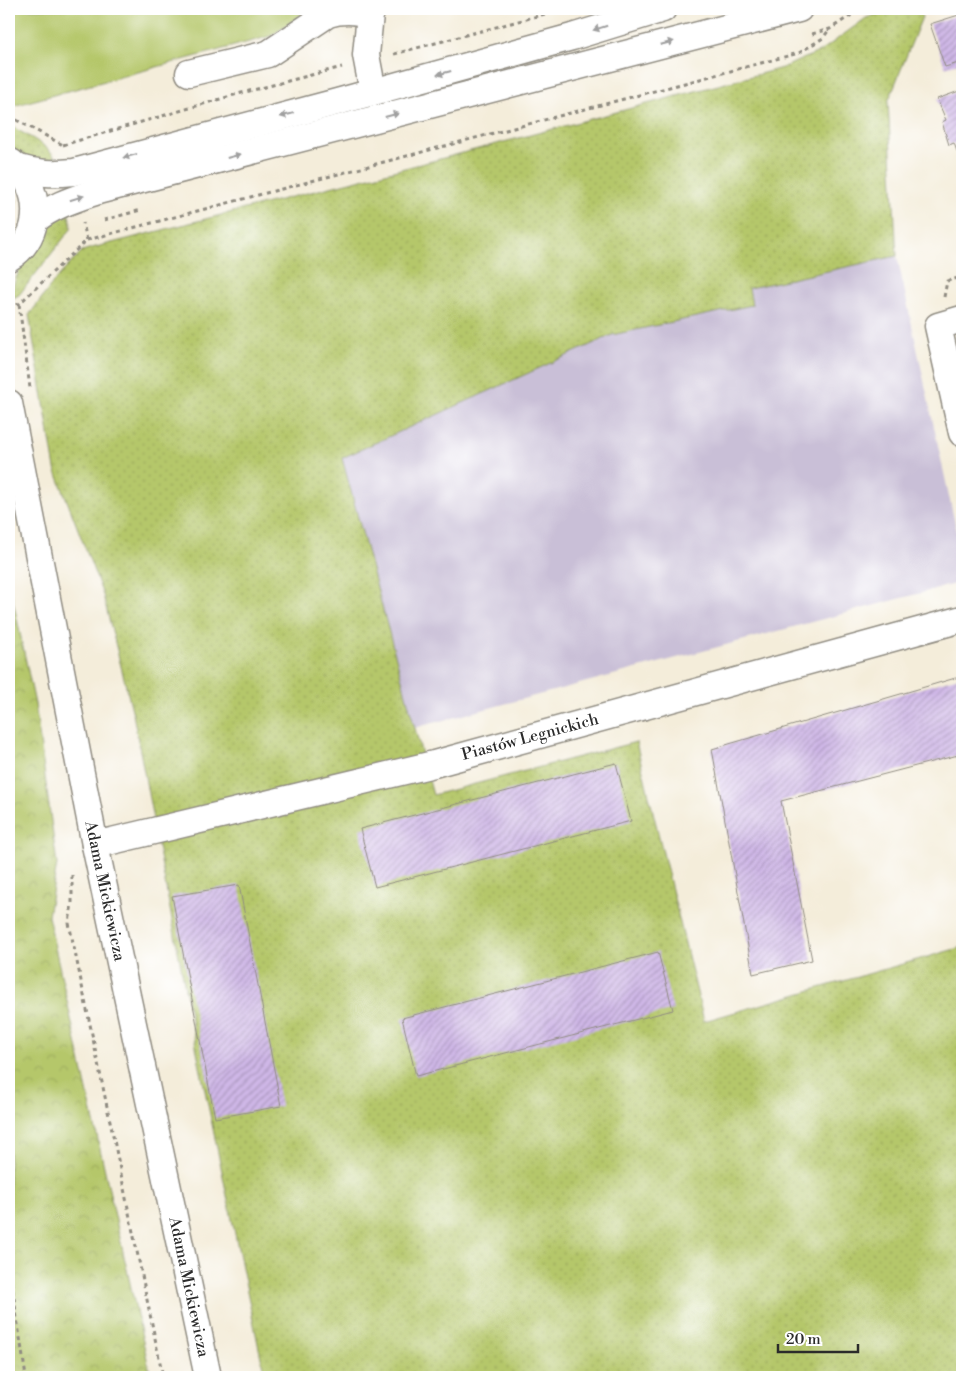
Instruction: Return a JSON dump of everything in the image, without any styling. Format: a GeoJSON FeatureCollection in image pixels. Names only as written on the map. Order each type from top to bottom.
{"type":"FeatureCollection","features":[{"type":"Feature","properties":{"kind":"street"},"geometry":{"type":"LineString","coordinates":[[14,164],[40,173],[58,174],[74,172],[572,37],[663,9]]}},
{"type":"Feature","properties":{"kind":"street"},"geometry":{"type":"LineString","coordinates":[[35,220],[46,211],[60,204],[98,192],[799,9]]}},
{"type":"Feature","properties":{"kind":"street"},"geometry":{"type":"LineString","coordinates":[[189,73],[268,54],[328,14],[350,10],[372,11],[366,39],[366,61],[372,92]]}},
{"type":"Feature","properties":{"kind":"street"},"geometry":{"type":"LineString","coordinates":[[10,260],[27,240],[35,220],[36,206],[33,192],[27,179],[14,164]]}},
{"type":"Feature","properties":{"kind":"street"},"geometry":{"type":"LineString","coordinates":[[962,318],[938,326],[954,390],[962,433]]}},
{"type":"Feature","properties":{"kind":"street","name":"Adama Mickiewicza"},"geometry":{"type":"LineString","coordinates":[[9,403],[95,845],[208,1377]]}},
{"type":"Feature","properties":{"kind":"street","name":"Piastów Legnickich"},"geometry":{"type":"LineString","coordinates":[[95,845],[434,764],[962,619]]}},
{"type":"Feature","properties":{"kind":"path"},"geometry":{"type":"LineString","coordinates":[[63,145],[225,98],[564,9]]}},
{"type":"Feature","properties":{"kind":"path"},"geometry":{"type":"LineString","coordinates":[[87,240],[799,53],[823,38],[830,29],[861,9]]}},
{"type":"Feature","properties":{"kind":"path"},"geometry":{"type":"LineString","coordinates":[[72,870],[72,904],[69,923],[163,1377]]}},
{"type":"Feature","properties":{"kind":"path"},"geometry":{"type":"LineString","coordinates":[[9,1266],[26,1377]]}},
{"type":"Feature","properties":{"kind":"shaded area"},"geometry":{"type":"Polygon","coordinates":[[[897,256],[962,556],[962,582],[414,728],[342,458],[612,335],[752,305],[749,288],[897,256]]]}},
{"type":"Feature","properties":{"kind":"green space"},"geometry":{"type":"Polygon","coordinates":[[[9,9],[310,9],[271,36],[13,106],[9,104],[9,9]]]}},
{"type":"Feature","properties":{"kind":"green space"},"geometry":{"type":"Polygon","coordinates":[[[893,9],[918,9],[922,17],[888,102],[897,256],[749,288],[752,305],[612,335],[342,458],[433,795],[636,742],[704,1021],[962,947],[962,1377],[265,1377],[199,1062],[133,714],[103,595],[55,469],[29,315],[56,279],[82,251],[440,159],[782,68],[821,51],[866,18],[893,9]]]}},
{"type":"Feature","properties":{"kind":"green space"},"geometry":{"type":"Polygon","coordinates":[[[9,125],[45,146],[58,164],[30,161],[9,146],[9,125]]]}},
{"type":"Feature","properties":{"kind":"green space"},"geometry":{"type":"Polygon","coordinates":[[[9,195],[17,200],[9,217],[9,195]]]}},
{"type":"Feature","properties":{"kind":"green space"},"geometry":{"type":"Polygon","coordinates":[[[68,212],[71,229],[19,295],[13,298],[14,283],[23,262],[46,228],[68,212]]]}},
{"type":"Feature","properties":{"kind":"green space"},"geometry":{"type":"Polygon","coordinates":[[[9,217],[13,230],[9,232],[9,217]]]}},
{"type":"Feature","properties":{"kind":"green space"},"geometry":{"type":"Polygon","coordinates":[[[9,581],[35,704],[57,864],[48,916],[151,1377],[9,1377],[9,581]]]}},
{"type":"Feature","properties":{"kind":"building"},"geometry":{"type":"Polygon","coordinates":[[[962,14],[962,62],[945,67],[930,24],[962,14]]]}},
{"type":"Feature","properties":{"kind":"building"},"geometry":{"type":"Polygon","coordinates":[[[962,90],[962,159],[960,160],[954,143],[949,145],[942,122],[946,120],[937,99],[962,90]]]}},
{"type":"Feature","properties":{"kind":"building"},"geometry":{"type":"Polygon","coordinates":[[[959,677],[962,688],[962,754],[781,801],[812,960],[753,974],[712,749],[959,677]]]}},
{"type":"Feature","properties":{"kind":"building"},"geometry":{"type":"Polygon","coordinates":[[[616,763],[631,821],[375,887],[360,829],[616,763]]]}},
{"type":"Feature","properties":{"kind":"building"},"geometry":{"type":"Polygon","coordinates":[[[239,885],[281,1106],[215,1118],[172,896],[239,885]]]}},
{"type":"Feature","properties":{"kind":"building"},"geometry":{"type":"Polygon","coordinates":[[[658,952],[673,1010],[416,1076],[402,1018],[658,952]]]}}]}
